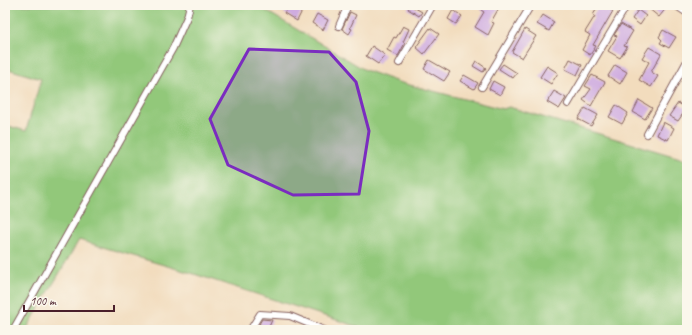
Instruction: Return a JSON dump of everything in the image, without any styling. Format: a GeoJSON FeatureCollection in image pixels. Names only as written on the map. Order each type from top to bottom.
{"type":"FeatureCollection","features":[{"type":"Feature","properties":{"kind":"street"},"geometry":{"type":"LineString","coordinates":[[13,330],[173,48],[187,16],[190,5]]}},
{"type":"Feature","properties":{"kind":"street"},"geometry":{"type":"LineString","coordinates":[[339,26],[348,5]]}},
{"type":"Feature","properties":{"kind":"street"},"geometry":{"type":"LineString","coordinates":[[399,63],[433,5]]}},
{"type":"Feature","properties":{"kind":"street"},"geometry":{"type":"LineString","coordinates":[[482,87],[531,5]]}},
{"type":"Feature","properties":{"kind":"street"},"geometry":{"type":"LineString","coordinates":[[568,104],[627,5]]}},
{"type":"Feature","properties":{"kind":"street"},"geometry":{"type":"LineString","coordinates":[[675,5],[687,13]]}},
{"type":"Feature","properties":{"kind":"street"},"geometry":{"type":"LineString","coordinates":[[647,134],[687,61]]}},
{"type":"Feature","properties":{"kind":"street"},"geometry":{"type":"LineString","coordinates":[[250,330],[260,314],[290,316],[324,330]]}},
{"type":"Feature","properties":{"kind":"highlighted area"},"geometry":{"type":"Polygon","coordinates":[[[249,49],[329,52],[356,82],[369,131],[359,194],[293,195],[228,165],[210,119],[249,49]]]}},
{"type":"Feature","properties":{"kind":"green space"},"geometry":{"type":"Polygon","coordinates":[[[5,5],[256,5],[365,70],[398,82],[503,109],[509,107],[687,160],[687,330],[368,330],[191,273],[79,240],[26,330],[5,330],[5,125],[26,131],[41,79],[5,68],[5,5]]]}},
{"type":"Feature","properties":{"kind":"building"},"geometry":{"type":"Polygon","coordinates":[[[289,5],[305,5],[297,21],[284,13],[289,5]]]}},
{"type":"Feature","properties":{"kind":"building"},"geometry":{"type":"Polygon","coordinates":[[[410,5],[422,12],[419,16],[408,9],[410,5]]]}},
{"type":"Feature","properties":{"kind":"building"},"geometry":{"type":"Polygon","coordinates":[[[484,5],[500,6],[491,22],[494,23],[488,35],[475,27],[484,12],[481,10],[484,5]]]}},
{"type":"Feature","properties":{"kind":"building"},"geometry":{"type":"Polygon","coordinates":[[[599,5],[613,11],[593,45],[596,46],[590,55],[582,50],[590,35],[585,32],[595,16],[593,15],[599,5]]]}},
{"type":"Feature","properties":{"kind":"building"},"geometry":{"type":"Polygon","coordinates":[[[651,5],[664,5],[667,7],[659,17],[648,8],[651,5]]]}},
{"type":"Feature","properties":{"kind":"building"},"geometry":{"type":"Polygon","coordinates":[[[453,10],[462,16],[456,24],[448,19],[453,10]]]}},
{"type":"Feature","properties":{"kind":"building"},"geometry":{"type":"Polygon","coordinates":[[[638,10],[646,16],[640,25],[632,19],[638,10]]]}},
{"type":"Feature","properties":{"kind":"building"},"geometry":{"type":"Polygon","coordinates":[[[350,12],[356,15],[349,34],[342,29],[350,12]]]}},
{"type":"Feature","properties":{"kind":"building"},"geometry":{"type":"Polygon","coordinates":[[[317,14],[328,20],[323,30],[312,23],[317,14]]]}},
{"type":"Feature","properties":{"kind":"building"},"geometry":{"type":"Polygon","coordinates":[[[543,15],[554,22],[549,31],[537,24],[543,15]]]}},
{"type":"Feature","properties":{"kind":"building"},"geometry":{"type":"Polygon","coordinates":[[[621,24],[633,31],[624,46],[627,47],[620,58],[608,51],[617,36],[614,35],[621,24]]]}},
{"type":"Feature","properties":{"kind":"building"},"geometry":{"type":"Polygon","coordinates":[[[403,26],[409,29],[403,42],[405,43],[398,56],[387,50],[394,37],[396,38],[403,26]]]}},
{"type":"Feature","properties":{"kind":"building"},"geometry":{"type":"Polygon","coordinates":[[[430,28],[439,34],[424,54],[416,47],[430,28]]]}},
{"type":"Feature","properties":{"kind":"building"},"geometry":{"type":"Polygon","coordinates":[[[525,29],[536,36],[522,58],[512,52],[525,29]]]}},
{"type":"Feature","properties":{"kind":"building"},"geometry":{"type":"Polygon","coordinates":[[[663,30],[676,37],[669,48],[660,43],[662,40],[659,37],[663,30]]]}},
{"type":"Feature","properties":{"kind":"building"},"geometry":{"type":"Polygon","coordinates":[[[372,46],[385,55],[378,64],[366,56],[372,46]]]}},
{"type":"Feature","properties":{"kind":"building"},"geometry":{"type":"Polygon","coordinates":[[[649,47],[661,54],[651,72],[658,76],[651,87],[639,80],[649,62],[642,58],[649,47]]]}},
{"type":"Feature","properties":{"kind":"building"},"geometry":{"type":"Polygon","coordinates":[[[570,59],[582,65],[577,75],[565,69],[570,59]]]}},
{"type":"Feature","properties":{"kind":"building"},"geometry":{"type":"Polygon","coordinates":[[[429,60],[450,72],[444,81],[424,69],[429,60]]]}},
{"type":"Feature","properties":{"kind":"building"},"geometry":{"type":"Polygon","coordinates":[[[476,61],[486,68],[483,72],[473,66],[476,61]]]}},
{"type":"Feature","properties":{"kind":"building"},"geometry":{"type":"Polygon","coordinates":[[[503,64],[517,73],[513,78],[499,69],[503,64]]]}},
{"type":"Feature","properties":{"kind":"building"},"geometry":{"type":"Polygon","coordinates":[[[615,65],[627,72],[620,84],[608,76],[615,65]]]}},
{"type":"Feature","properties":{"kind":"building"},"geometry":{"type":"Polygon","coordinates":[[[547,66],[558,73],[551,84],[540,77],[547,66]]]}},
{"type":"Feature","properties":{"kind":"building"},"geometry":{"type":"Polygon","coordinates":[[[464,75],[478,83],[474,89],[460,81],[464,75]]]}},
{"type":"Feature","properties":{"kind":"building"},"geometry":{"type":"Polygon","coordinates":[[[592,75],[605,82],[591,106],[583,100],[591,89],[585,86],[592,75]]]}},
{"type":"Feature","properties":{"kind":"building"},"geometry":{"type":"Polygon","coordinates":[[[493,81],[504,87],[500,95],[489,89],[493,81]]]}},
{"type":"Feature","properties":{"kind":"building"},"geometry":{"type":"Polygon","coordinates":[[[554,91],[566,98],[559,109],[547,102],[554,91]]]}},
{"type":"Feature","properties":{"kind":"building"},"geometry":{"type":"Polygon","coordinates":[[[639,100],[652,108],[645,119],[633,112],[639,100]]]}},
{"type":"Feature","properties":{"kind":"building"},"geometry":{"type":"Polygon","coordinates":[[[678,103],[687,108],[678,121],[669,116],[678,103]]]}},
{"type":"Feature","properties":{"kind":"building"},"geometry":{"type":"Polygon","coordinates":[[[616,105],[628,113],[622,124],[609,117],[616,105]]]}},
{"type":"Feature","properties":{"kind":"building"},"geometry":{"type":"Polygon","coordinates":[[[585,108],[598,115],[591,126],[578,119],[585,108]]]}},
{"type":"Feature","properties":{"kind":"building"},"geometry":{"type":"Polygon","coordinates":[[[663,122],[674,128],[668,140],[657,135],[663,122]]]}},
{"type":"Feature","properties":{"kind":"building"},"geometry":{"type":"Polygon","coordinates":[[[262,319],[272,320],[268,329],[259,324],[262,319]]]}}]}
